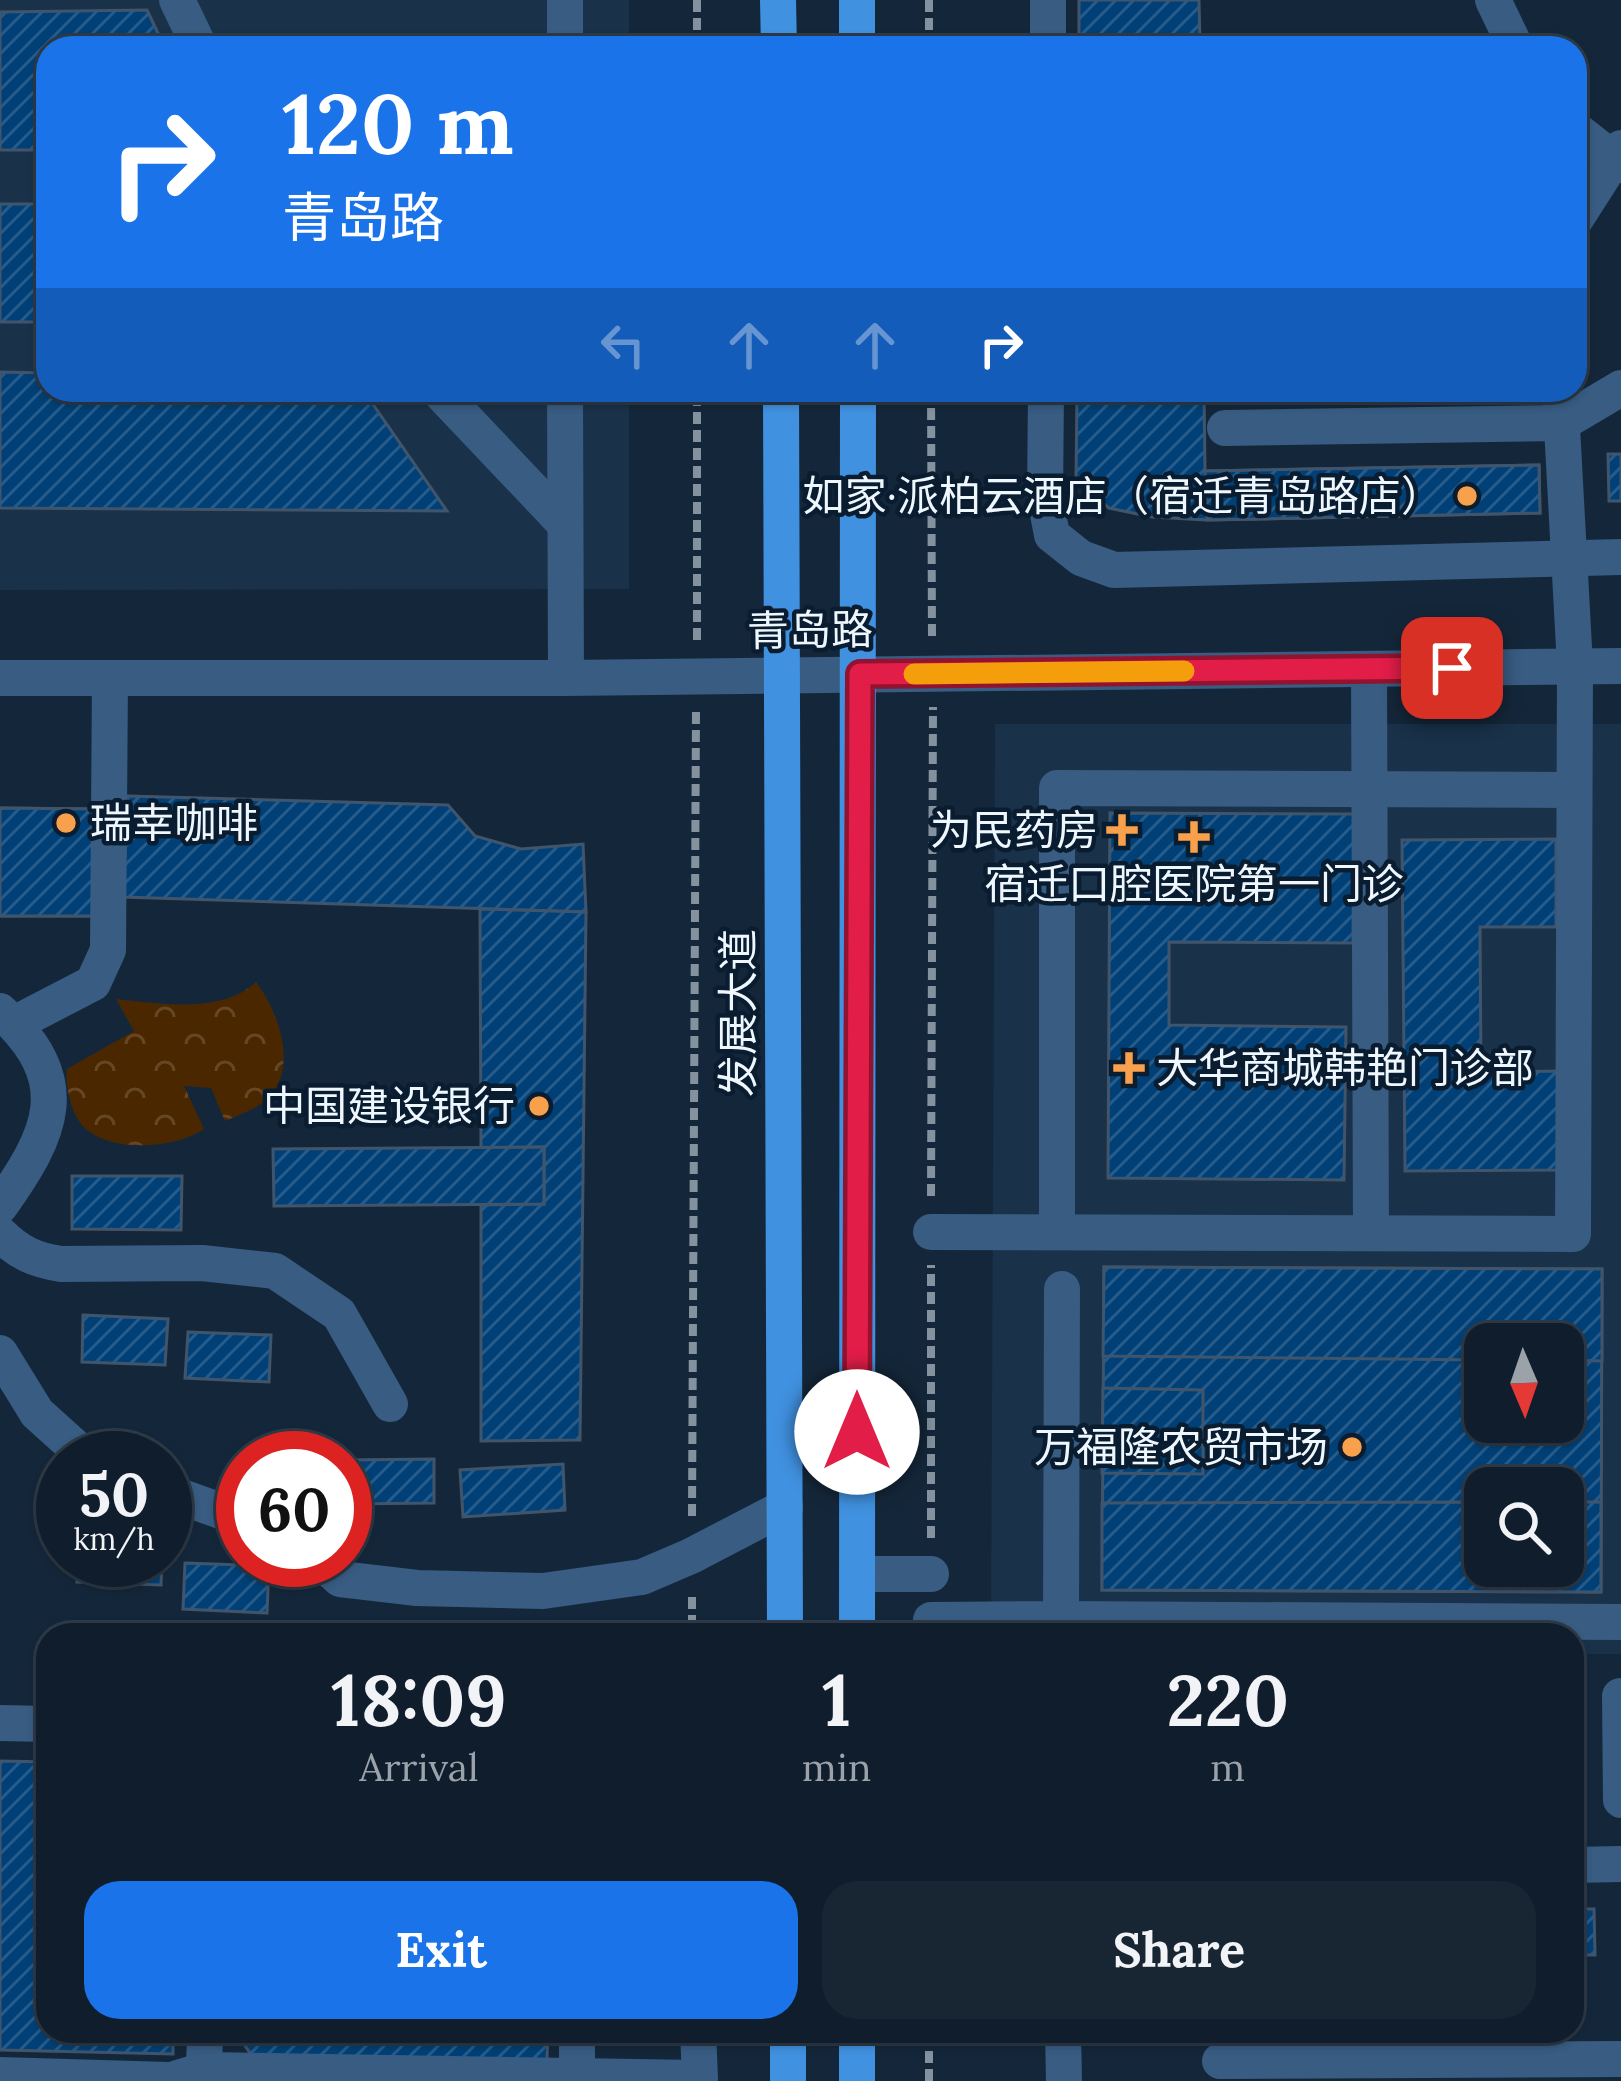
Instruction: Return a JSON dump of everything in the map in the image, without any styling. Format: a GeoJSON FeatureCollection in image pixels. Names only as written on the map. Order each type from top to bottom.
{"type":"FeatureCollection","features":[{"type":"Feature","properties":{"kind":"main road"},"geometry":{"type":"LineString","coordinates":[[778,0],[779,36]]}},
{"type":"Feature","properties":{"kind":"main road"},"geometry":{"type":"LineString","coordinates":[[857,0],[857,36]]}},
{"type":"Feature","properties":{"kind":"main road","name":"发展大道"},"geometry":{"type":"LineString","coordinates":[[781,402],[785,1623]]}},
{"type":"Feature","properties":{"kind":"main road"},"geometry":{"type":"LineString","coordinates":[[857,1623],[859,402]]}},
{"type":"Feature","properties":{"kind":"main road"},"geometry":{"type":"LineString","coordinates":[[788,2043],[788,2081]]}},
{"type":"Feature","properties":{"kind":"main road"},"geometry":{"type":"LineString","coordinates":[[857,2043],[857,2081]]}},
{"type":"Feature","properties":{"kind":"street"},"geometry":{"type":"LineString","coordinates":[[177,0],[194,36]]}},
{"type":"Feature","properties":{"kind":"street"},"geometry":{"type":"LineString","coordinates":[[565,0],[565,36]]}},
{"type":"Feature","properties":{"kind":"street"},"geometry":{"type":"LineString","coordinates":[[1048,0],[1048,36]]}},
{"type":"Feature","properties":{"kind":"street"},"geometry":{"type":"LineString","coordinates":[[1493,0],[1510,36]]}},
{"type":"Feature","properties":{"kind":"street"},"geometry":{"type":"LineString","coordinates":[[1587,137],[1618,157],[1587,202]]}},
{"type":"Feature","properties":{"kind":"street"},"geometry":{"type":"LineString","coordinates":[[1587,399],[1621,388]]}},
{"type":"Feature","properties":{"kind":"street"},"geometry":{"type":"LineString","coordinates":[[449,402],[565,524]]}},
{"type":"Feature","properties":{"kind":"street"},"geometry":{"type":"LineString","coordinates":[[565,402],[566,678]]}},
{"type":"Feature","properties":{"kind":"street"},"geometry":{"type":"LineString","coordinates":[[1046,402],[1046,498],[1052,536],[1081,558],[1114,570],[1621,557]]}},
{"type":"Feature","properties":{"kind":"street"},"geometry":{"type":"LineString","coordinates":[[931,1232],[1573,1234],[1575,666],[1561,407],[1225,428]]}},
{"type":"Feature","properties":{"kind":"street","name":"青岛路"},"geometry":{"type":"LineString","coordinates":[[0,678],[566,678],[1621,666]]}},
{"type":"Feature","properties":{"kind":"street"},"geometry":{"type":"LineString","coordinates":[[1369,669],[1371,1233]]}},
{"type":"Feature","properties":{"kind":"street"},"geometry":{"type":"LineString","coordinates":[[0,1205],[45,1133],[49,1108],[40,1063],[7,1017],[94,983],[108,950],[110,678]]}},
{"type":"Feature","properties":{"kind":"street"},"geometry":{"type":"LineString","coordinates":[[1057,1232],[1057,788],[1574,790]]}},
{"type":"Feature","properties":{"kind":"street"},"geometry":{"type":"LineString","coordinates":[[0,1234],[38,1261],[202,1263],[275,1271],[339,1314],[391,1404]]}},
{"type":"Feature","properties":{"kind":"street"},"geometry":{"type":"LineString","coordinates":[[1061,1623],[1062,1289]]}},
{"type":"Feature","properties":{"kind":"street"},"geometry":{"type":"LineString","coordinates":[[0,1353],[37,1412],[58,1431]]}},
{"type":"Feature","properties":{"kind":"street"},"geometry":{"type":"LineString","coordinates":[[372,1583],[543,1592],[642,1577],[784,1507]]}},
{"type":"Feature","properties":{"kind":"street"},"geometry":{"type":"LineString","coordinates":[[857,1574],[931,1574]]}},
{"type":"Feature","properties":{"kind":"street"},"geometry":{"type":"LineString","coordinates":[[931,1620],[987,1623]]}},
{"type":"Feature","properties":{"kind":"street"},"geometry":{"type":"LineString","coordinates":[[1509,1623],[1621,1622]]}},
{"type":"Feature","properties":{"kind":"street"},"geometry":{"type":"LineString","coordinates":[[1620,1696],[1621,1800]]}},
{"type":"Feature","properties":{"kind":"street"},"geometry":{"type":"LineString","coordinates":[[0,1723],[36,1724]]}},
{"type":"Feature","properties":{"kind":"street"},"geometry":{"type":"LineString","coordinates":[[1584,1865],[1621,1864]]}},
{"type":"Feature","properties":{"kind":"street"},"geometry":{"type":"LineString","coordinates":[[180,2077],[198,2043]]}},
{"type":"Feature","properties":{"kind":"street"},"geometry":{"type":"LineString","coordinates":[[577,2043],[577,2076]]}},
{"type":"Feature","properties":{"kind":"street"},"geometry":{"type":"LineString","coordinates":[[0,2074],[700,2078],[699,2043]]}},
{"type":"Feature","properties":{"kind":"street"},"geometry":{"type":"LineString","coordinates":[[1063,2043],[1064,2081]]}},
{"type":"Feature","properties":{"kind":"street"},"geometry":{"type":"LineString","coordinates":[[1220,2061],[1621,2059]]}},
{"type":"Feature","properties":{"kind":"path"},"geometry":{"type":"LineString","coordinates":[[697,0],[697,36]]}},
{"type":"Feature","properties":{"kind":"path"},"geometry":{"type":"LineString","coordinates":[[928,0],[929,36]]}},
{"type":"Feature","properties":{"kind":"path"},"geometry":{"type":"LineString","coordinates":[[692,1623],[697,402]]}},
{"type":"Feature","properties":{"kind":"path"},"geometry":{"type":"LineString","coordinates":[[931,402],[931,1574]]}},
{"type":"Feature","properties":{"kind":"path"},"geometry":{"type":"LineString","coordinates":[[929,2043],[929,2081]]}},
{"type":"Feature","properties":{"kind":"shaded area"},"geometry":{"type":"Polygon","coordinates":[[[0,0],[629,0],[629,36],[36,36],[36,402],[629,402],[629,589],[0,590],[0,0]]]}},
{"type":"Feature","properties":{"kind":"shaded area"},"geometry":{"type":"Polygon","coordinates":[[[995,724],[1621,724],[1621,1654],[1584,1654],[1584,1623],[991,1623],[995,724]]]}},
{"type":"Feature","properties":{"kind":"green space"},"geometry":{"type":"Polygon","coordinates":[[[256,982],[278,1023],[284,1055],[277,1085],[264,1102],[225,1121],[211,1088],[184,1086],[204,1129],[162,1144],[114,1142],[82,1125],[71,1102],[67,1069],[134,1031],[116,999],[209,1003],[256,982]]]}},
{"type":"Feature","properties":{"kind":"building"},"geometry":{"type":"Polygon","coordinates":[[[1079,0],[1199,0],[1200,36],[1079,36],[1079,0]]]}},
{"type":"Feature","properties":{"kind":"building"},"geometry":{"type":"Polygon","coordinates":[[[147,10],[159,36],[36,36],[36,150],[0,150],[0,12],[147,10]]]}},
{"type":"Feature","properties":{"kind":"building"},"geometry":{"type":"Polygon","coordinates":[[[0,204],[36,204],[36,322],[0,322],[0,204]]]}},
{"type":"Feature","properties":{"kind":"building"},"geometry":{"type":"Polygon","coordinates":[[[0,372],[36,373],[36,402],[371,402],[447,511],[0,508],[0,372]]]}},
{"type":"Feature","properties":{"kind":"building"},"geometry":{"type":"Polygon","coordinates":[[[1077,402],[1204,402],[1205,471],[1539,465],[1540,513],[1152,517],[1109,508],[1076,480],[1077,402]]]}},
{"type":"Feature","properties":{"kind":"building"},"geometry":{"type":"Polygon","coordinates":[[[1608,454],[1621,454],[1621,501],[1609,501],[1608,454]]]}},
{"type":"Feature","properties":{"kind":"building"},"geometry":{"type":"Polygon","coordinates":[[[1539,465],[1540,513],[1207,520],[1205,471],[1539,465]]]}},
{"type":"Feature","properties":{"kind":"building"},"geometry":{"type":"Polygon","coordinates":[[[128,796],[448,805],[475,836],[521,849],[583,844],[586,912],[123,897],[128,796]]]}},
{"type":"Feature","properties":{"kind":"building"},"geometry":{"type":"Polygon","coordinates":[[[0,808],[94,809],[93,916],[0,916],[0,808]]]}},
{"type":"Feature","properties":{"kind":"building"},"geometry":{"type":"Polygon","coordinates":[[[0,808],[94,809],[93,916],[0,916],[0,808]]]}},
{"type":"Feature","properties":{"kind":"building"},"geometry":{"type":"Polygon","coordinates":[[[1110,813],[1354,814],[1353,943],[1169,942],[1169,1025],[1346,1027],[1344,1180],[1108,1178],[1110,813]]]}},
{"type":"Feature","properties":{"kind":"building"},"geometry":{"type":"Polygon","coordinates":[[[1556,839],[1556,927],[1480,927],[1481,1072],[1563,1071],[1564,1170],[1405,1171],[1402,840],[1556,839]]]}},
{"type":"Feature","properties":{"kind":"building"},"geometry":{"type":"Polygon","coordinates":[[[480,909],[586,912],[580,1440],[481,1441],[481,1205],[544,1204],[544,1147],[481,1148],[480,909]]]}},
{"type":"Feature","properties":{"kind":"building"},"geometry":{"type":"Polygon","coordinates":[[[544,1147],[544,1204],[274,1206],[273,1149],[544,1147]]]}},
{"type":"Feature","properties":{"kind":"building"},"geometry":{"type":"Polygon","coordinates":[[[72,1176],[182,1176],[181,1230],[72,1229],[72,1176]]]}},
{"type":"Feature","properties":{"kind":"building","name":"万福隆农贸市场"},"geometry":{"type":"Polygon","coordinates":[[[1104,1267],[1602,1269],[1601,1592],[1102,1590],[1104,1267]]]}},
{"type":"Feature","properties":{"kind":"building"},"geometry":{"type":"Polygon","coordinates":[[[1104,1267],[1602,1269],[1602,1361],[1584,1361],[1584,1323],[1464,1323],[1464,1360],[1103,1356],[1104,1267]]]}},
{"type":"Feature","properties":{"kind":"building"},"geometry":{"type":"Polygon","coordinates":[[[83,1315],[168,1319],[165,1365],[82,1362],[83,1315]]]}},
{"type":"Feature","properties":{"kind":"building"},"geometry":{"type":"Polygon","coordinates":[[[188,1332],[271,1335],[269,1382],[185,1378],[188,1332]]]}},
{"type":"Feature","properties":{"kind":"building"},"geometry":{"type":"Polygon","coordinates":[[[1103,1388],[1203,1390],[1203,1474],[1102,1473],[1103,1388]]]}},
{"type":"Feature","properties":{"kind":"building"},"geometry":{"type":"Polygon","coordinates":[[[434,1459],[434,1503],[372,1504],[372,1460],[434,1459]]]}},
{"type":"Feature","properties":{"kind":"building"},"geometry":{"type":"Polygon","coordinates":[[[563,1464],[565,1510],[463,1517],[460,1470],[563,1464]]]}},
{"type":"Feature","properties":{"kind":"building"},"geometry":{"type":"Polygon","coordinates":[[[1464,1502],[1464,1587],[1584,1587],[1584,1502],[1601,1502],[1601,1592],[1102,1590],[1102,1503],[1464,1502]]]}},
{"type":"Feature","properties":{"kind":"building"},"geometry":{"type":"Polygon","coordinates":[[[192,1563],[216,1564],[216,1587],[268,1587],[267,1613],[183,1609],[184,1587],[192,1587],[192,1563]]]}},
{"type":"Feature","properties":{"kind":"building"},"geometry":{"type":"Polygon","coordinates":[[[0,1761],[36,1762],[36,2043],[173,2043],[173,2054],[0,2050],[0,1761]]]}},
{"type":"Feature","properties":{"kind":"building"},"geometry":{"type":"Polygon","coordinates":[[[1584,1909],[1594,1909],[1595,1955],[1584,1955],[1584,1909]]]}},
{"type":"Feature","properties":{"kind":"building"},"geometry":{"type":"Polygon","coordinates":[[[243,2043],[548,2043],[547,2060],[252,2056],[243,2043]]]}},
{"type":"Feature","properties":{"kind":"slow traffic"},"geometry":{"type":"LineString","coordinates":[[914,674],[1184,671]]}},
{"type":"Feature","properties":{"kind":"place","name":"如家·派柏云酒店（宿迁青岛路店）"},"geometry":{"type":"Point","coordinates":[1467,496]}},
{"type":"Feature","properties":{"kind":"place","name":"瑞幸咖啡"},"geometry":{"type":"Point","coordinates":[66,823]}},
{"type":"Feature","properties":{"kind":"place","name":"为民药房"},"geometry":{"type":"Point","coordinates":[1122,830]}},
{"type":"Feature","properties":{"kind":"place","name":"宿迁口腔医院第一门诊"},"geometry":{"type":"Point","coordinates":[1194,837]}},
{"type":"Feature","properties":{"kind":"place","name":"大华商城韩艳门诊部"},"geometry":{"type":"Point","coordinates":[1129,1068]}},
{"type":"Feature","properties":{"kind":"place","name":"中国建设银行"},"geometry":{"type":"Point","coordinates":[539,1106]}},
{"type":"Feature","properties":{"kind":"place","name":"万福隆农贸市场"},"geometry":{"type":"Point","coordinates":[1352,1447]}},
{"type":"Feature","properties":{"kind":"route"},"geometry":{"type":"LineString","coordinates":[[857,1432],[860,674],[1452,668]]}}]}
